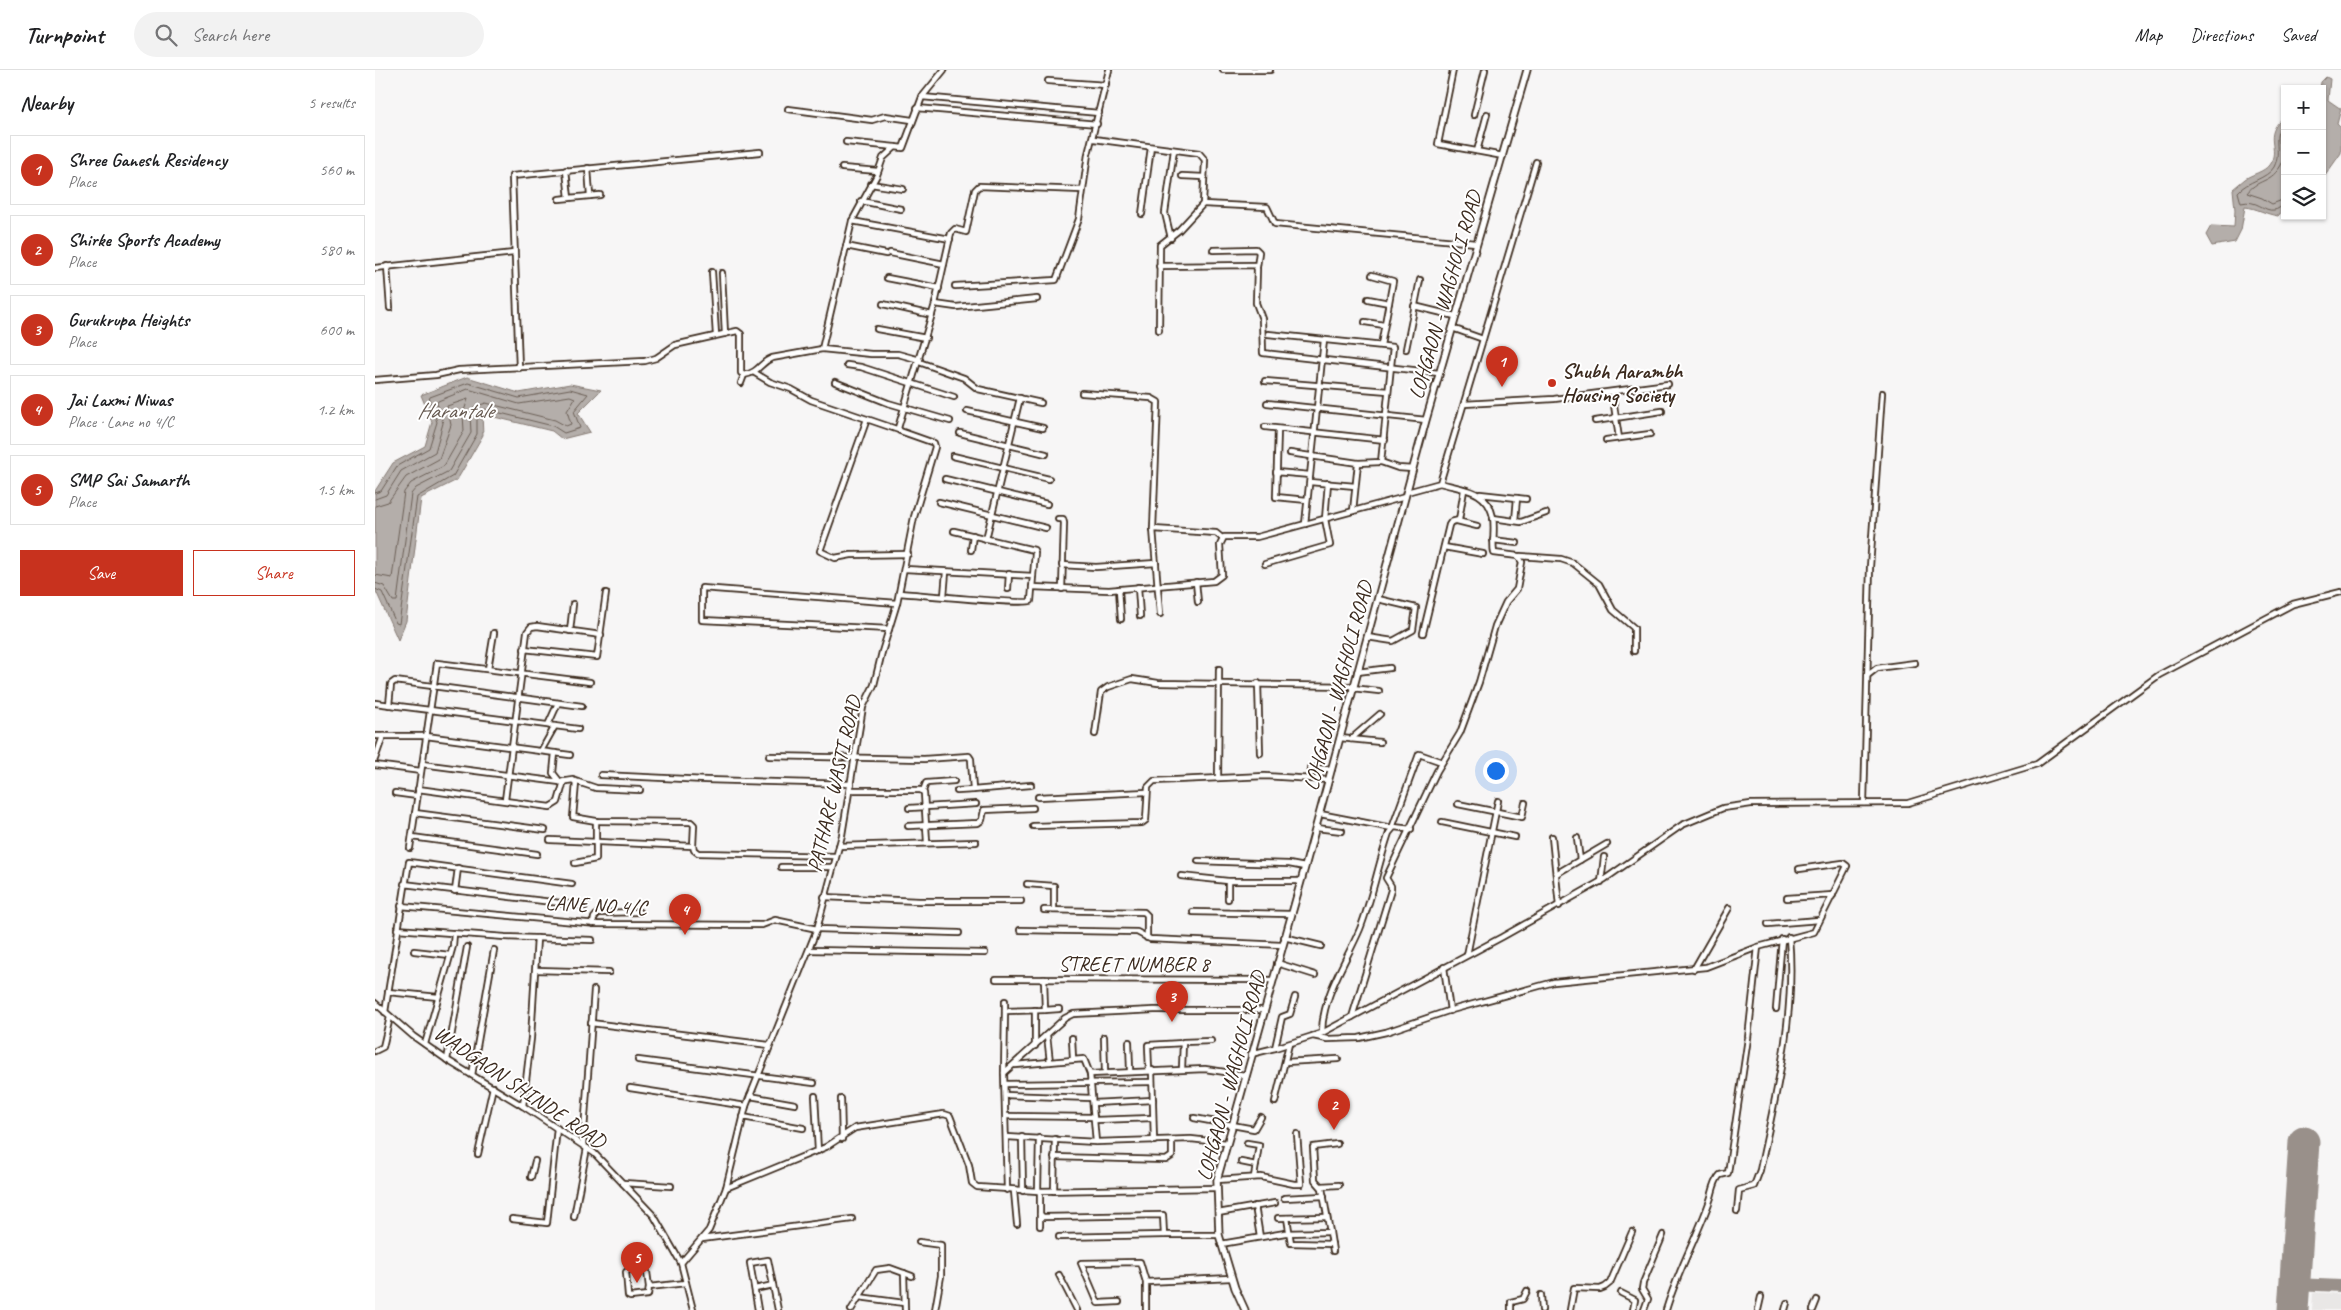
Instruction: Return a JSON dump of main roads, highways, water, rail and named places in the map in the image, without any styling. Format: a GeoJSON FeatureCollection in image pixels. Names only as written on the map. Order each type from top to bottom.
{"type":"FeatureCollection","features":[{"type":"Feature","properties":{"kind":"main road","name":"LOHGAON - WAGHOLI ROAD"},"geometry":{"type":"LineString","coordinates":[[1245,1310],[1231,1278],[1219,1235],[1217,1180],[1320,814],[1439,373],[1527,70]]}},
{"type":"Feature","properties":{"kind":"water"},"geometry":{"type":"Polygon","coordinates":[[[2326,77],[2330,79],[2328,100],[2341,109],[2337,124],[2341,128],[2341,153],[2326,174],[2326,85],[2321,85],[2326,77]]]}},
{"type":"Feature","properties":{"kind":"water"},"geometry":{"type":"Polygon","coordinates":[[[2281,120],[2281,213],[2278,216],[2245,207],[2241,230],[2235,242],[2212,246],[2206,235],[2211,226],[2234,227],[2233,189],[2245,179],[2269,165],[2273,153],[2272,136],[2281,120]]]}},
{"type":"Feature","properties":{"kind":"water","name":"Harantale"},"geometry":{"type":"Polygon","coordinates":[[[467,377],[519,393],[570,384],[601,390],[578,413],[590,432],[562,439],[552,431],[482,414],[483,435],[457,480],[421,498],[406,621],[398,640],[375,589],[375,491],[393,463],[425,446],[432,422],[421,395],[467,377]]]}},
{"type":"Feature","properties":{"kind":"place","name":"Shubh Aarambh Housing Society"},"geometry":{"type":"Point","coordinates":[1552,383]}},
{"type":"Feature","properties":{"kind":"place","name":"Shree Ganesh Residency"},"geometry":{"type":"Point","coordinates":[1502,387]}},
{"type":"Feature","properties":{"kind":"place","name":"Jai Laxmi Niwas"},"geometry":{"type":"Point","coordinates":[685,935]}},
{"type":"Feature","properties":{"kind":"place","name":"Gurukrupa Heights"},"geometry":{"type":"Point","coordinates":[1172,1022]}},
{"type":"Feature","properties":{"kind":"place","name":"Shirke Sports Academy"},"geometry":{"type":"Point","coordinates":[1334,1130]}},
{"type":"Feature","properties":{"kind":"place","name":"SMP Sai Samarth"},"geometry":{"type":"Point","coordinates":[637,1283]}}]}
